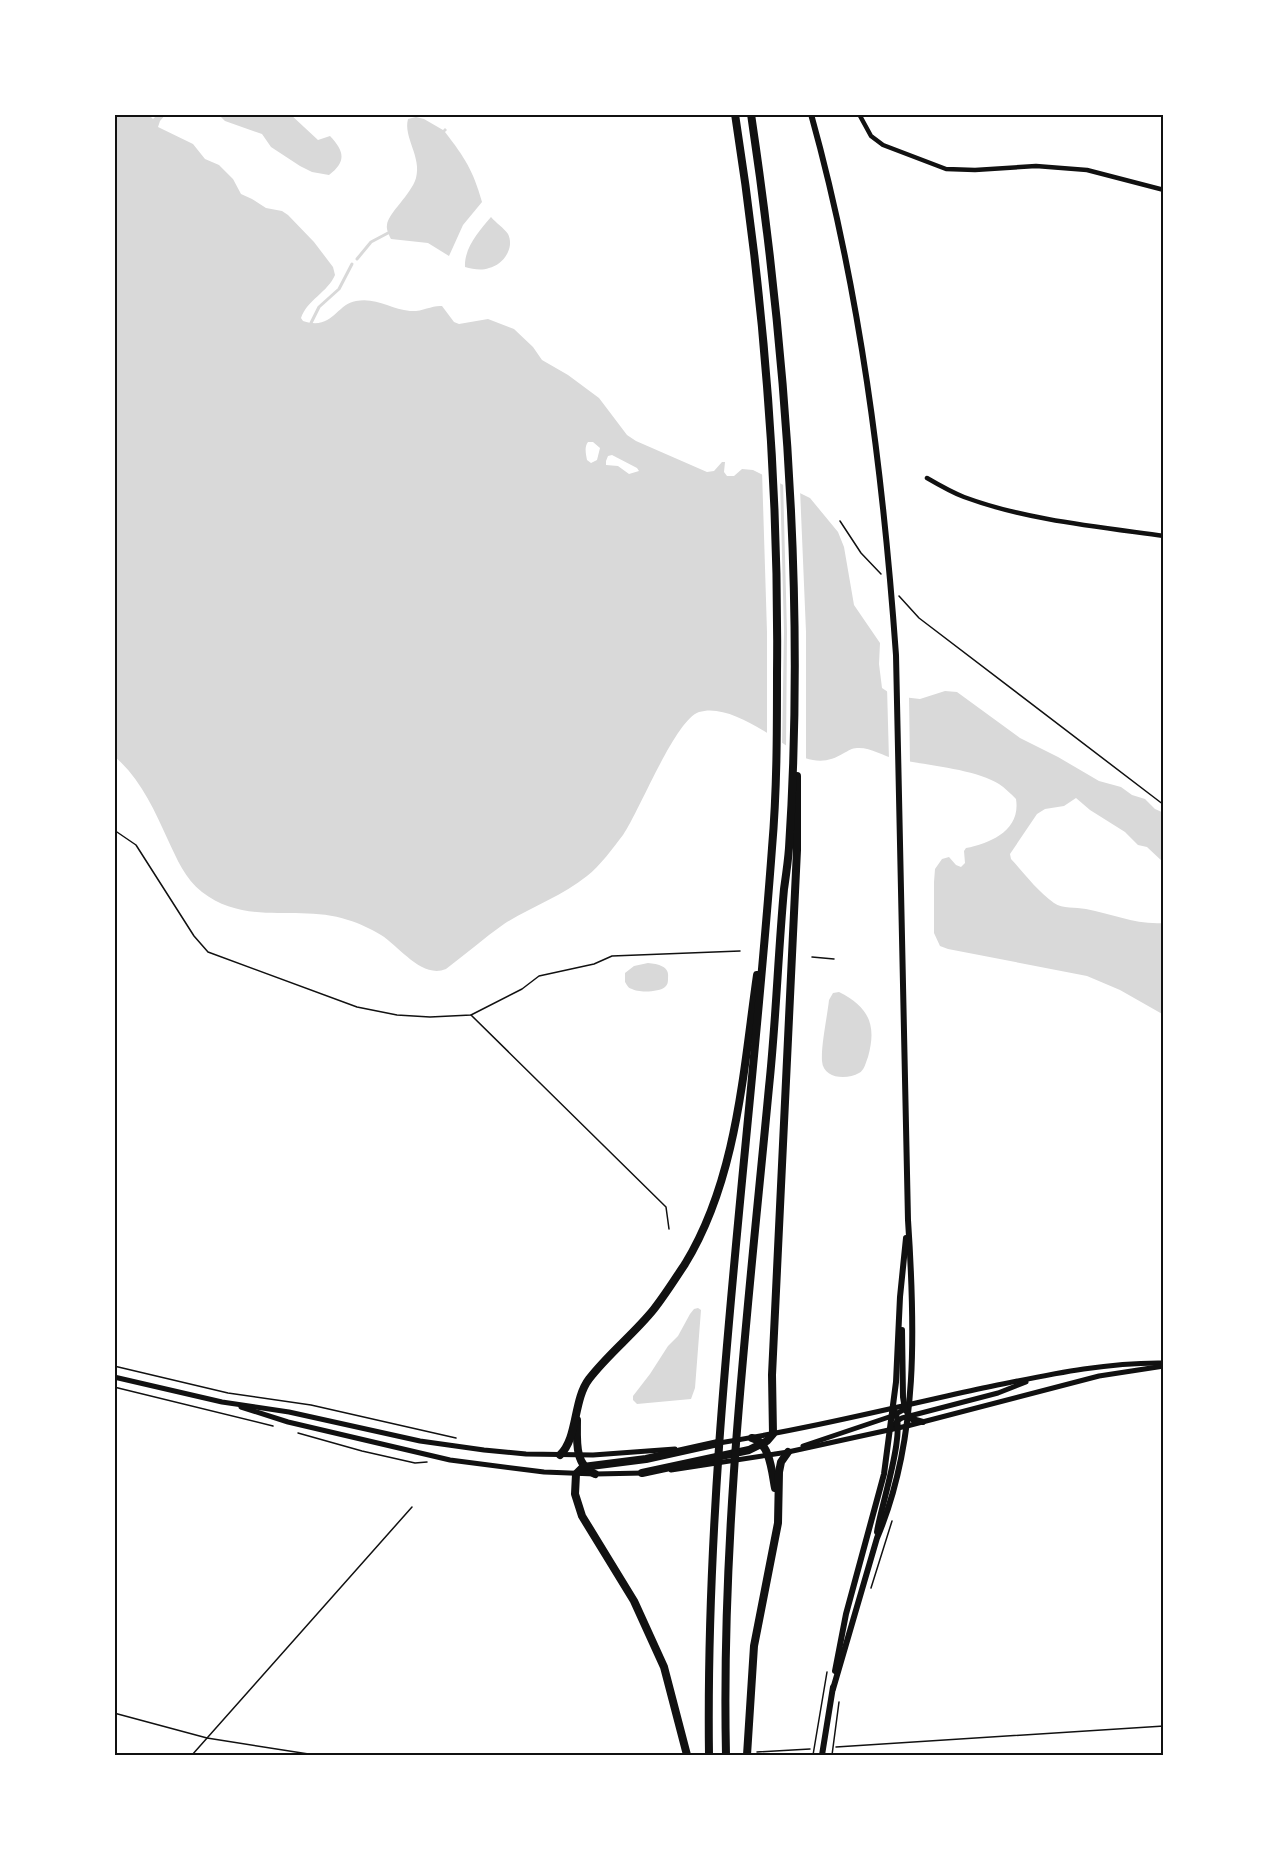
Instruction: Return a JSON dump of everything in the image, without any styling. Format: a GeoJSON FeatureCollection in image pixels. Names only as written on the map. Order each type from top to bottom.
{"type":"FeatureCollection","features":[{"type":"Feature","properties":{"kind":"highway"},"geometry":{"type":"LineString","coordinates":[[709,1755],[709,1645],[718,1462],[772,849],[778,632],[776,546],[766,376],[750,220],[735,114]]}},
{"type":"Feature","properties":{"kind":"highway"},"geometry":{"type":"LineString","coordinates":[[726,1755],[726,1644],[733,1475],[748,1298],[798,813],[794,716],[792,544],[782,375],[768,239],[751,114]]}},
{"type":"Feature","properties":{"kind":"highway"},"geometry":{"type":"LineString","coordinates":[[642,1473],[749,1455],[771,1438],[772,1434],[772,1375],[793,850]]}},
{"type":"Feature","properties":{"kind":"highway"},"geometry":{"type":"LineString","coordinates":[[561,1455],[567,1447],[587,1381],[653,1310],[684,1264],[709,1215],[726,1168],[736,1118],[769,885]]}},
{"type":"Feature","properties":{"kind":"highway"},"geometry":{"type":"LineString","coordinates":[[577,1408],[579,1455],[583,1467],[595,1474]]}},
{"type":"Feature","properties":{"kind":"highway"},"geometry":{"type":"LineString","coordinates":[[751,1438],[763,1444],[778,1500]]}},
{"type":"Feature","properties":{"kind":"highway"},"geometry":{"type":"LineString","coordinates":[[687,1755],[664,1667],[634,1601],[582,1516],[575,1494],[576,1474],[583,1467],[646,1459],[717,1443]]}},
{"type":"Feature","properties":{"kind":"highway"},"geometry":{"type":"LineString","coordinates":[[747,1755],[754,1646],[777,1530],[779,1472],[781,1462],[788,1452]]}},
{"type":"Feature","properties":{"kind":"main road"},"geometry":{"type":"LineString","coordinates":[[811,114],[849,278],[872,411],[890,571],[896,655],[911,1270],[907,1426],[883,1523],[833,1689]]}},
{"type":"Feature","properties":{"kind":"main road"},"geometry":{"type":"LineString","coordinates":[[877,1538],[878,1522],[892,1471],[900,1297],[908,1220]]}},
{"type":"Feature","properties":{"kind":"main road"},"geometry":{"type":"LineString","coordinates":[[900,1297],[907,1409],[916,1421],[923,1422]]}},
{"type":"Feature","properties":{"kind":"main road"},"geometry":{"type":"LineString","coordinates":[[822,1755],[846,1614],[881,1487],[894,1429]]}},
{"type":"Feature","properties":{"kind":"street"},"geometry":{"type":"LineString","coordinates":[[859,114],[871,136],[883,145],[946,169],[975,170],[1036,166],[1086,170],[1164,190]]}},
{"type":"Feature","properties":{"kind":"street"},"geometry":{"type":"LineString","coordinates":[[927,478],[962,496],[1012,511],[1093,527],[1164,536]]}},
{"type":"Feature","properties":{"kind":"street"},"geometry":{"type":"LineString","coordinates":[[788,1452],[907,1409],[1042,1376],[1097,1366],[1142,1362],[1164,1364]]}},
{"type":"Feature","properties":{"kind":"street"},"geometry":{"type":"LineString","coordinates":[[749,1455],[767,1456],[894,1429],[1099,1376],[1164,1364]]}},
{"type":"Feature","properties":{"kind":"street"},"geometry":{"type":"LineString","coordinates":[[717,1443],[895,1415],[907,1409],[998,1393],[1042,1376]]}},
{"type":"Feature","properties":{"kind":"street"},"geometry":{"type":"LineString","coordinates":[[114,1377],[222,1401],[289,1412],[420,1442],[484,1450],[561,1455],[685,1450]]}},
{"type":"Feature","properties":{"kind":"street"},"geometry":{"type":"LineString","coordinates":[[222,1401],[288,1422],[450,1460],[498,1468],[576,1474],[642,1473]]}},
{"type":"Feature","properties":{"kind":"path"},"geometry":{"type":"LineString","coordinates":[[840,521],[861,552],[883,577]]}},
{"type":"Feature","properties":{"kind":"path"},"geometry":{"type":"LineString","coordinates":[[898,593],[919,618],[1164,805]]}},
{"type":"Feature","properties":{"kind":"path"},"geometry":{"type":"LineString","coordinates":[[114,830],[136,845],[194,936],[208,952],[357,1007],[397,1015],[430,1017],[471,1015],[522,989],[539,976],[594,964],[609,957],[740,951]]}},
{"type":"Feature","properties":{"kind":"path"},"geometry":{"type":"LineString","coordinates":[[812,957],[834,959]]}},
{"type":"Feature","properties":{"kind":"path"},"geometry":{"type":"LineString","coordinates":[[471,1015],[666,1207],[669,1229]]}},
{"type":"Feature","properties":{"kind":"path"},"geometry":{"type":"LineString","coordinates":[[114,1366],[228,1393],[311,1405],[413,1428]]}},
{"type":"Feature","properties":{"kind":"path"},"geometry":{"type":"LineString","coordinates":[[192,1755],[412,1507]]}},
{"type":"Feature","properties":{"kind":"path"},"geometry":{"type":"LineString","coordinates":[[871,1590],[894,1514]]}},
{"type":"Feature","properties":{"kind":"path"},"geometry":{"type":"LineString","coordinates":[[832,1755],[840,1694]]}},
{"type":"Feature","properties":{"kind":"path"},"geometry":{"type":"LineString","coordinates":[[114,1713],[207,1738],[315,1755]]}},
{"type":"Feature","properties":{"kind":"path"},"geometry":{"type":"LineString","coordinates":[[836,1747],[1164,1726]]}},
{"type":"Feature","properties":{"kind":"path"},"geometry":{"type":"LineString","coordinates":[[757,1752],[810,1749]]}},
{"type":"Feature","properties":{"kind":"shaded area"},"geometry":{"type":"Polygon","coordinates":[[[114,114],[148,114],[153,119],[158,114],[166,114],[158,127],[193,144],[205,159],[219,165],[233,179],[241,194],[266,208],[282,211],[288,215],[314,242],[333,267],[335,275],[332,281],[308,306],[301,318],[303,321],[321,323],[349,303],[363,300],[410,311],[442,306],[454,322],[459,324],[488,319],[514,329],[533,347],[542,360],[568,375],[599,398],[627,435],[636,441],[707,472],[714,471],[722,462],[725,462],[724,472],[727,476],[734,476],[742,469],[753,470],[810,498],[838,532],[844,547],[854,605],[880,643],[879,664],[882,688],[894,696],[920,699],[945,691],[957,692],[1020,738],[1099,781],[1121,787],[1132,795],[1145,799],[1155,809],[1164,813],[1164,863],[1147,847],[1138,845],[1125,832],[1090,810],[1076,798],[1064,806],[1045,809],[1037,814],[1010,854],[1011,859],[1036,887],[1058,905],[1086,909],[1134,921],[1164,923],[1164,1015],[1120,990],[1087,976],[940,946],[934,933],[935,869],[942,859],[949,857],[961,867],[965,863],[966,848],[985,843],[1002,833],[1014,819],[1016,810],[1016,799],[1001,786],[989,779],[964,771],[896,759],[862,748],[852,749],[830,759],[810,760],[740,718],[712,710],[699,712],[679,731],[623,835],[597,867],[567,890],[504,924],[446,969],[437,971],[420,966],[381,935],[352,921],[312,914],[237,909],[219,903],[202,892],[182,868],[139,784],[114,756],[114,114]],[[588,442],[587,460],[591,463],[597,460],[600,448],[593,442],[588,442]],[[612,455],[608,456],[606,465],[618,466],[629,474],[639,471],[637,468],[612,455]]]}},
{"type":"Feature","properties":{"kind":"shaded area"},"geometry":{"type":"Polygon","coordinates":[[[218,114],[290,114],[318,140],[330,136],[341,151],[341,160],[329,175],[312,172],[271,147],[262,134],[225,121],[218,114]]]}},
{"type":"Feature","properties":{"kind":"shaded area"},"geometry":{"type":"Polygon","coordinates":[[[416,117],[447,130],[445,132],[472,173],[482,202],[463,225],[449,256],[428,243],[391,239],[387,230],[388,220],[410,191],[416,178],[417,162],[407,126],[408,119],[416,117]]]}},
{"type":"Feature","properties":{"kind":"shaded area"},"geometry":{"type":"Polygon","coordinates":[[[491,217],[508,234],[509,250],[503,260],[494,266],[486,269],[465,267],[470,247],[491,217]]]}},
{"type":"Feature","properties":{"kind":"shaded area"},"geometry":{"type":"Polygon","coordinates":[[[648,963],[665,968],[668,974],[666,986],[659,990],[649,991],[630,988],[625,982],[625,973],[634,966],[648,963]]]}},
{"type":"Feature","properties":{"kind":"shaded area"},"geometry":{"type":"Polygon","coordinates":[[[839,992],[864,1011],[871,1026],[871,1046],[865,1066],[861,1072],[848,1077],[831,1075],[823,1067],[822,1061],[829,1000],[833,993],[839,992]]]}},
{"type":"Feature","properties":{"kind":"shaded area"},"geometry":{"type":"Polygon","coordinates":[[[698,1308],[701,1310],[695,1388],[691,1399],[637,1404],[633,1396],[668,1346],[678,1336],[690,1314],[698,1308]]]}},
{"type":"Feature","properties":{"kind":"pier"},"geometry":{"type":"Polygon","coordinates":[[[762,471],[780,480],[784,632],[782,748],[767,738],[767,632],[762,471]]]}},
{"type":"Feature","properties":{"kind":"pier"},"geometry":{"type":"Polygon","coordinates":[[[783,481],[800,489],[806,632],[806,762],[786,750],[787,632],[783,481]]]}},
{"type":"Feature","properties":{"kind":"pier"},"geometry":{"type":"Polygon","coordinates":[[[887,687],[895,693],[909,695],[910,764],[889,760],[887,687]]]}},
{"type":"Feature","properties":{"kind":"waterway"},"geometry":{"type":"LineString","coordinates":[[357,259],[371,242],[388,233]]}},
{"type":"Feature","properties":{"kind":"waterway"},"geometry":{"type":"LineString","coordinates":[[311,323],[319,307],[339,289],[352,264]]}}]}
